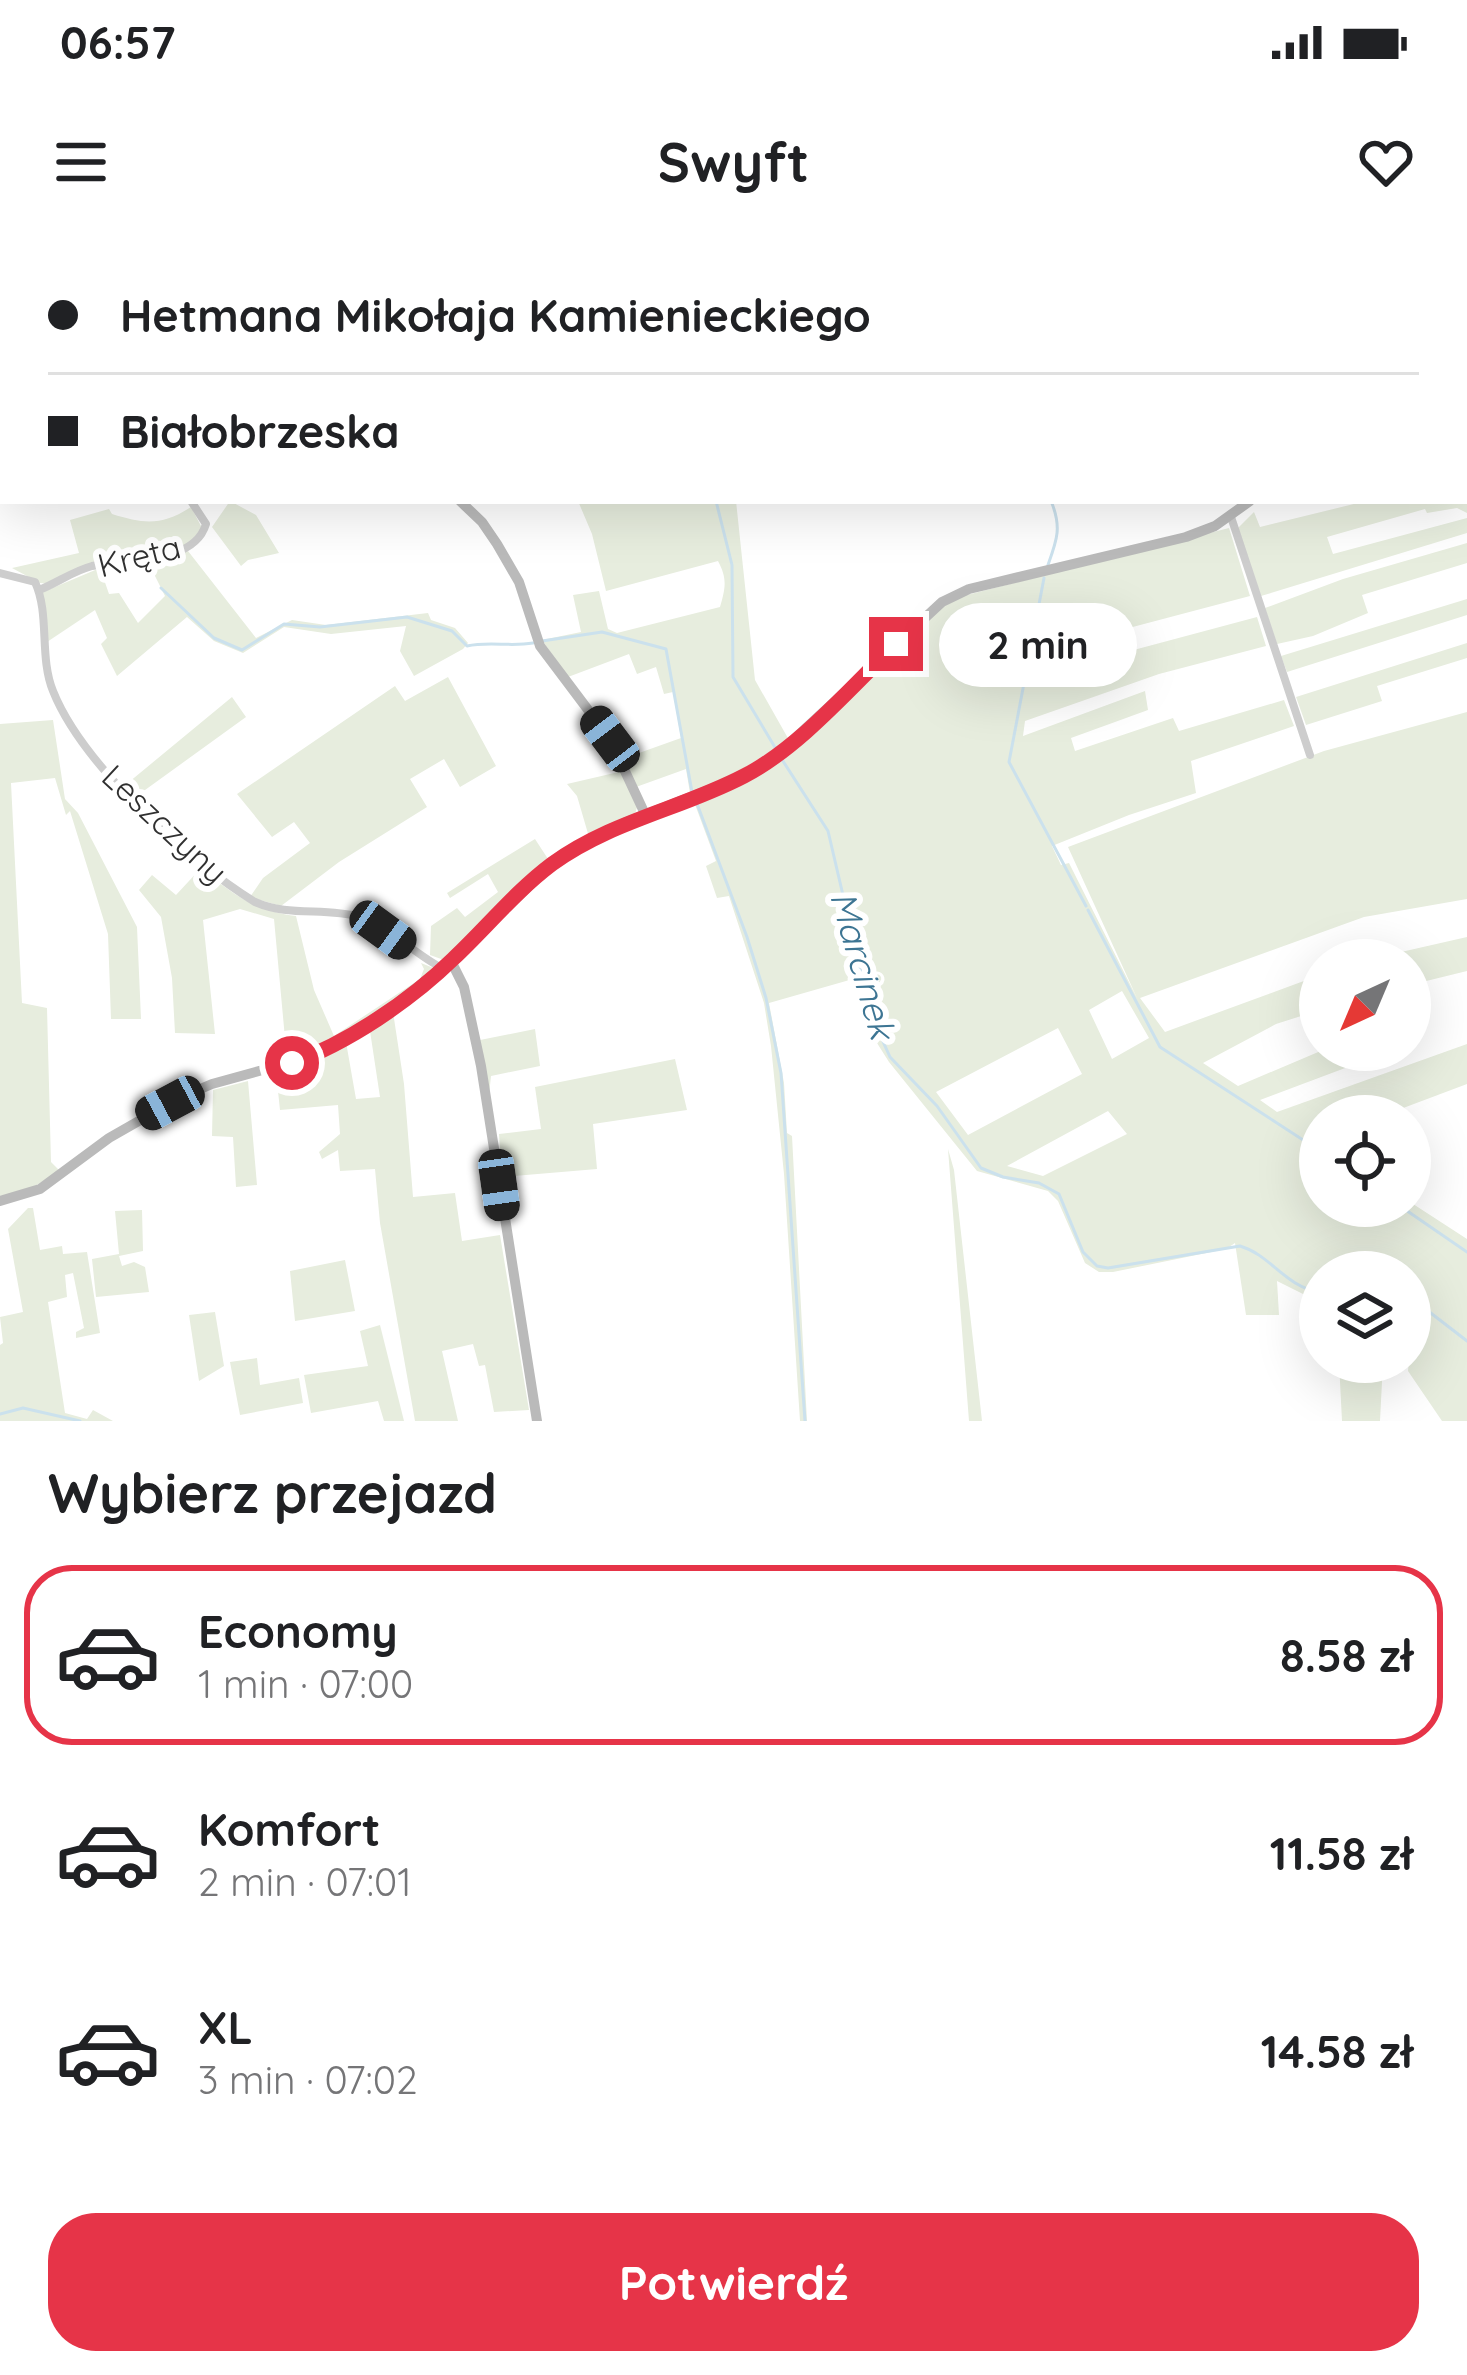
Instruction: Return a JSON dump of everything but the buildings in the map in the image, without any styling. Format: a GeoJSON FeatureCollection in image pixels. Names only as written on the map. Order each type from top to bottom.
{"type":"FeatureCollection","features":[{"type":"Feature","properties":{"kind":"street","name":"Kręta"},"geometry":{"type":"LineString","coordinates":[[39,590],[88,567],[188,547],[202,535],[206,524],[193,504]]}},
{"type":"Feature","properties":{"kind":"street"},"geometry":{"type":"LineString","coordinates":[[463,504],[482,522],[508,563],[538,641],[610,739],[644,811]]}},
{"type":"Feature","properties":{"kind":"street"},"geometry":{"type":"LineString","coordinates":[[0,1201],[40,1189],[109,1138],[178,1098],[326,1049],[370,1024],[447,965],[552,864],[644,811],[737,779],[779,753],[954,595],[1186,537],[1231,517],[1246,504]]}},
{"type":"Feature","properties":{"kind":"street"},"geometry":{"type":"LineString","coordinates":[[1231,517],[1310,754]]}},
{"type":"Feature","properties":{"kind":"street"},"geometry":{"type":"LineString","coordinates":[[0,573],[28,579],[39,590]]}},
{"type":"Feature","properties":{"kind":"street","name":"Leszczyny"},"geometry":{"type":"LineString","coordinates":[[39,590],[43,651],[52,689],[87,748],[128,797],[255,902],[277,910],[340,913],[368,920],[447,965]]}},
{"type":"Feature","properties":{"kind":"street"},"geometry":{"type":"LineString","coordinates":[[447,965],[464,987],[482,1066],[537,1421]]}},
{"type":"Feature","properties":{"kind":"green space"},"geometry":{"type":"Polygon","coordinates":[[[228,504],[236,504],[256,515],[279,553],[241,566],[212,527],[228,504]]]}},
{"type":"Feature","properties":{"kind":"green space"},"geometry":{"type":"Polygon","coordinates":[[[579,504],[736,504],[755,680],[789,740],[728,778],[690,793],[686,769],[636,787],[625,758],[681,738],[673,692],[664,694],[656,667],[637,674],[629,654],[568,677],[542,640],[581,632],[573,595],[599,591],[608,629],[617,633],[720,607],[724,578],[718,561],[606,591],[579,504]]]}},
{"type":"Feature","properties":{"kind":"green space"},"geometry":{"type":"Polygon","coordinates":[[[1354,504],[1467,504],[1467,513],[1457,508],[1427,513],[1425,509],[1327,537],[1333,554],[1467,518],[1467,533],[1261,596],[1238,528],[1254,512],[1260,527],[1354,504]]]}},
{"type":"Feature","properties":{"kind":"green space"},"geometry":{"type":"Polygon","coordinates":[[[191,507],[202,528],[180,548],[113,558],[50,584],[12,568],[79,553],[70,520],[109,509],[123,517],[153,521],[191,507]]]}},
{"type":"Feature","properties":{"kind":"green space"},"geometry":{"type":"Polygon","coordinates":[[[1229,528],[1250,596],[1038,652],[1035,657],[1044,674],[1257,617],[1266,646],[1159,674],[1025,721],[1023,736],[1145,691],[1148,710],[1071,738],[1075,751],[1173,718],[1179,731],[1284,700],[1294,726],[1191,761],[1196,793],[1052,846],[1061,865],[1069,863],[1137,998],[1068,847],[1324,751],[1467,712],[1467,899],[1364,917],[1140,998],[1165,1032],[1299,983],[1299,1017],[1203,1063],[1238,1086],[1299,1060],[1299,1071],[1337,1071],[1260,1100],[1277,1112],[1299,1104],[1299,1227],[1431,1227],[1431,1216],[1467,1239],[1467,1421],[1442,1421],[1416,1383],[1431,1383],[1431,1251],[1299,1251],[1299,1292],[1277,1281],[1279,1315],[1246,1315],[1235,1243],[1226,1249],[1099,1272],[1085,1263],[1058,1201],[1048,1191],[977,1171],[877,1043],[860,977],[769,1003],[784,1083],[787,1133],[792,1136],[807,1421],[800,1421],[784,1174],[764,1003],[729,896],[717,898],[706,866],[716,861],[693,799],[746,780],[775,762],[955,598],[1229,528]],[[1122,991],[1089,1010],[1112,1059],[1149,1038],[1122,991]],[[1058,1028],[936,1092],[968,1135],[1082,1074],[1058,1028]],[[1108,1111],[1007,1166],[1043,1176],[1127,1134],[1108,1111]]]}},
{"type":"Feature","properties":{"kind":"green space"},"geometry":{"type":"Polygon","coordinates":[[[1467,543],[1467,563],[1362,595],[1368,613],[1313,636],[1277,644],[1265,608],[1343,579],[1467,543]]]}},
{"type":"Feature","properties":{"kind":"green space"},"geometry":{"type":"Polygon","coordinates":[[[188,551],[256,638],[292,620],[326,625],[428,613],[431,620],[455,628],[468,643],[414,676],[400,651],[406,626],[331,634],[284,627],[243,653],[214,641],[187,617],[117,676],[101,644],[107,638],[95,610],[44,644],[43,592],[100,568],[109,594],[119,593],[138,623],[165,596],[147,560],[188,551]]]}},
{"type":"Feature","properties":{"kind":"green space"},"geometry":{"type":"Polygon","coordinates":[[[1467,599],[1467,615],[1287,672],[1281,656],[1467,599]]]}},
{"type":"Feature","properties":{"kind":"green space"},"geometry":{"type":"Polygon","coordinates":[[[1467,643],[1467,658],[1377,686],[1382,701],[1306,725],[1296,697],[1467,643]]]}},
{"type":"Feature","properties":{"kind":"green space"},"geometry":{"type":"Polygon","coordinates":[[[448,677],[496,766],[460,787],[444,759],[410,779],[427,807],[339,862],[281,906],[250,897],[263,878],[310,843],[294,822],[272,837],[237,794],[395,686],[405,701],[448,677]]]}},
{"type":"Feature","properties":{"kind":"green space"},"geometry":{"type":"Polygon","coordinates":[[[232,697],[246,717],[134,798],[123,787],[232,697]]]}},
{"type":"Feature","properties":{"kind":"green space"},"geometry":{"type":"Polygon","coordinates":[[[53,720],[65,799],[78,813],[137,927],[141,1019],[111,1019],[108,934],[55,778],[11,783],[22,1003],[47,1008],[51,1162],[60,1171],[30,1189],[0,1196],[0,724],[53,720]]]}},
{"type":"Feature","properties":{"kind":"green space"},"geometry":{"type":"Polygon","coordinates":[[[623,771],[638,804],[635,814],[589,837],[577,796],[567,784],[623,771]]]}},
{"type":"Feature","properties":{"kind":"green space"},"geometry":{"type":"Polygon","coordinates":[[[535,839],[550,862],[444,960],[430,955],[431,926],[457,908],[465,917],[498,892],[488,874],[450,898],[447,893],[535,839]]]}},
{"type":"Feature","properties":{"kind":"green space"},"geometry":{"type":"Polygon","coordinates":[[[201,868],[245,900],[296,916],[314,990],[334,1036],[420,979],[421,963],[436,969],[363,1023],[287,1060],[274,919],[240,909],[203,920],[215,1034],[175,1033],[172,978],[161,917],[139,890],[152,875],[176,895],[201,868]]]}},
{"type":"Feature","properties":{"kind":"green space"},"geometry":{"type":"Polygon","coordinates":[[[1467,937],[1467,971],[1431,980],[1431,945],[1467,937]]]}},
{"type":"Feature","properties":{"kind":"green space"},"geometry":{"type":"Polygon","coordinates":[[[393,1012],[413,1197],[455,1193],[462,1241],[500,1235],[529,1410],[494,1412],[485,1365],[479,1366],[473,1344],[442,1351],[458,1421],[415,1421],[375,1169],[340,1171],[338,1150],[322,1159],[319,1152],[340,1134],[338,1105],[280,1110],[276,1072],[346,1042],[356,1099],[380,1097],[370,1031],[393,1012]]]}},
{"type":"Feature","properties":{"kind":"green space"},"geometry":{"type":"Polygon","coordinates":[[[535,1029],[540,1066],[491,1076],[489,1095],[480,1040],[535,1029]]]}},
{"type":"Feature","properties":{"kind":"green space"},"geometry":{"type":"Polygon","coordinates":[[[1467,1044],[1467,1084],[1431,1098],[1324,1095],[1392,1071],[1431,1071],[1431,1057],[1467,1044]]]}},
{"type":"Feature","properties":{"kind":"green space"},"geometry":{"type":"Polygon","coordinates":[[[675,1059],[687,1110],[593,1124],[597,1169],[502,1177],[499,1134],[541,1129],[535,1087],[675,1059]]]}},
{"type":"Feature","properties":{"kind":"green space"},"geometry":{"type":"Polygon","coordinates":[[[248,1081],[257,1185],[236,1187],[233,1137],[212,1136],[213,1090],[248,1081]]]}},
{"type":"Feature","properties":{"kind":"green space"},"geometry":{"type":"Polygon","coordinates":[[[948,1149],[954,1170],[982,1421],[969,1421],[948,1149]]]}},
{"type":"Feature","properties":{"kind":"green space"},"geometry":{"type":"Polygon","coordinates":[[[33,1208],[40,1250],[62,1246],[63,1254],[87,1252],[100,1333],[76,1338],[76,1332],[84,1328],[73,1273],[65,1275],[67,1297],[48,1302],[65,1413],[87,1419],[93,1410],[113,1421],[0,1421],[0,1317],[23,1312],[8,1229],[33,1208]]]}},
{"type":"Feature","properties":{"kind":"green space"},"geometry":{"type":"Polygon","coordinates":[[[142,1210],[143,1251],[119,1256],[122,1266],[134,1262],[145,1267],[149,1292],[96,1297],[92,1259],[119,1254],[115,1211],[142,1210]]]}},
{"type":"Feature","properties":{"kind":"green space"},"geometry":{"type":"Polygon","coordinates":[[[345,1260],[355,1311],[295,1321],[290,1271],[345,1260]]]}},
{"type":"Feature","properties":{"kind":"green space"},"geometry":{"type":"Polygon","coordinates":[[[215,1312],[224,1366],[199,1381],[189,1315],[215,1312]]]}},
{"type":"Feature","properties":{"kind":"green space"},"geometry":{"type":"Polygon","coordinates":[[[380,1325],[404,1421],[384,1421],[378,1401],[311,1413],[304,1375],[368,1366],[360,1331],[380,1325]]]}},
{"type":"Feature","properties":{"kind":"green space"},"geometry":{"type":"Polygon","coordinates":[[[257,1358],[260,1385],[299,1378],[303,1403],[240,1415],[230,1362],[257,1358]]]}},
{"type":"Feature","properties":{"kind":"green space"},"geometry":{"type":"Polygon","coordinates":[[[1340,1383],[1382,1383],[1380,1421],[1342,1421],[1340,1383]]]}},
{"type":"Feature","properties":{"kind":"waterway","name":"Marcinek"},"geometry":{"type":"LineString","coordinates":[[717,504],[732,565],[733,677],[776,749]]}},
{"type":"Feature","properties":{"kind":"waterway"},"geometry":{"type":"LineString","coordinates":[[1048,565],[1057,533],[1052,504]]}},
{"type":"Feature","properties":{"kind":"waterway"},"geometry":{"type":"LineString","coordinates":[[1044,578],[1009,762],[1086,906]]}},
{"type":"Feature","properties":{"kind":"waterway"},"geometry":{"type":"LineString","coordinates":[[161,588],[214,638],[242,650],[284,624],[320,627],[407,617],[452,631],[467,646],[533,643]]}},
{"type":"Feature","properties":{"kind":"waterway"},"geometry":{"type":"LineString","coordinates":[[542,641],[602,632],[666,649],[692,792]]}},
{"type":"Feature","properties":{"kind":"waterway","name":"Marcinek"},"geometry":{"type":"LineString","coordinates":[[781,758],[828,831],[871,1015],[890,1057],[937,1106],[981,1168],[1039,1183],[1059,1194],[1083,1252],[1097,1266],[1240,1246],[1299,1285]]}},
{"type":"Feature","properties":{"kind":"waterway"},"geometry":{"type":"LineString","coordinates":[[696,801],[747,937],[766,998],[781,1073],[805,1421]]}},
{"type":"Feature","properties":{"kind":"waterway"},"geometry":{"type":"LineString","coordinates":[[1088,910],[1160,1047],[1299,1137]]}},
{"type":"Feature","properties":{"kind":"waterway"},"geometry":{"type":"LineString","coordinates":[[1431,1227],[1467,1252]]}},
{"type":"Feature","properties":{"kind":"waterway","name":"Marcinek"},"geometry":{"type":"LineString","coordinates":[[1431,1313],[1467,1341]]}},
{"type":"Feature","properties":{"kind":"waterway"},"geometry":{"type":"LineString","coordinates":[[0,1414],[23,1408],[80,1421]]}},
{"type":"Feature","properties":{"kind":"route"},"geometry":{"type":"LineString","coordinates":[[292,1063],[370,1024],[419,987],[451,962],[529,884],[574,850],[624,823],[737,779],[767,762],[896,644]]}}]}
